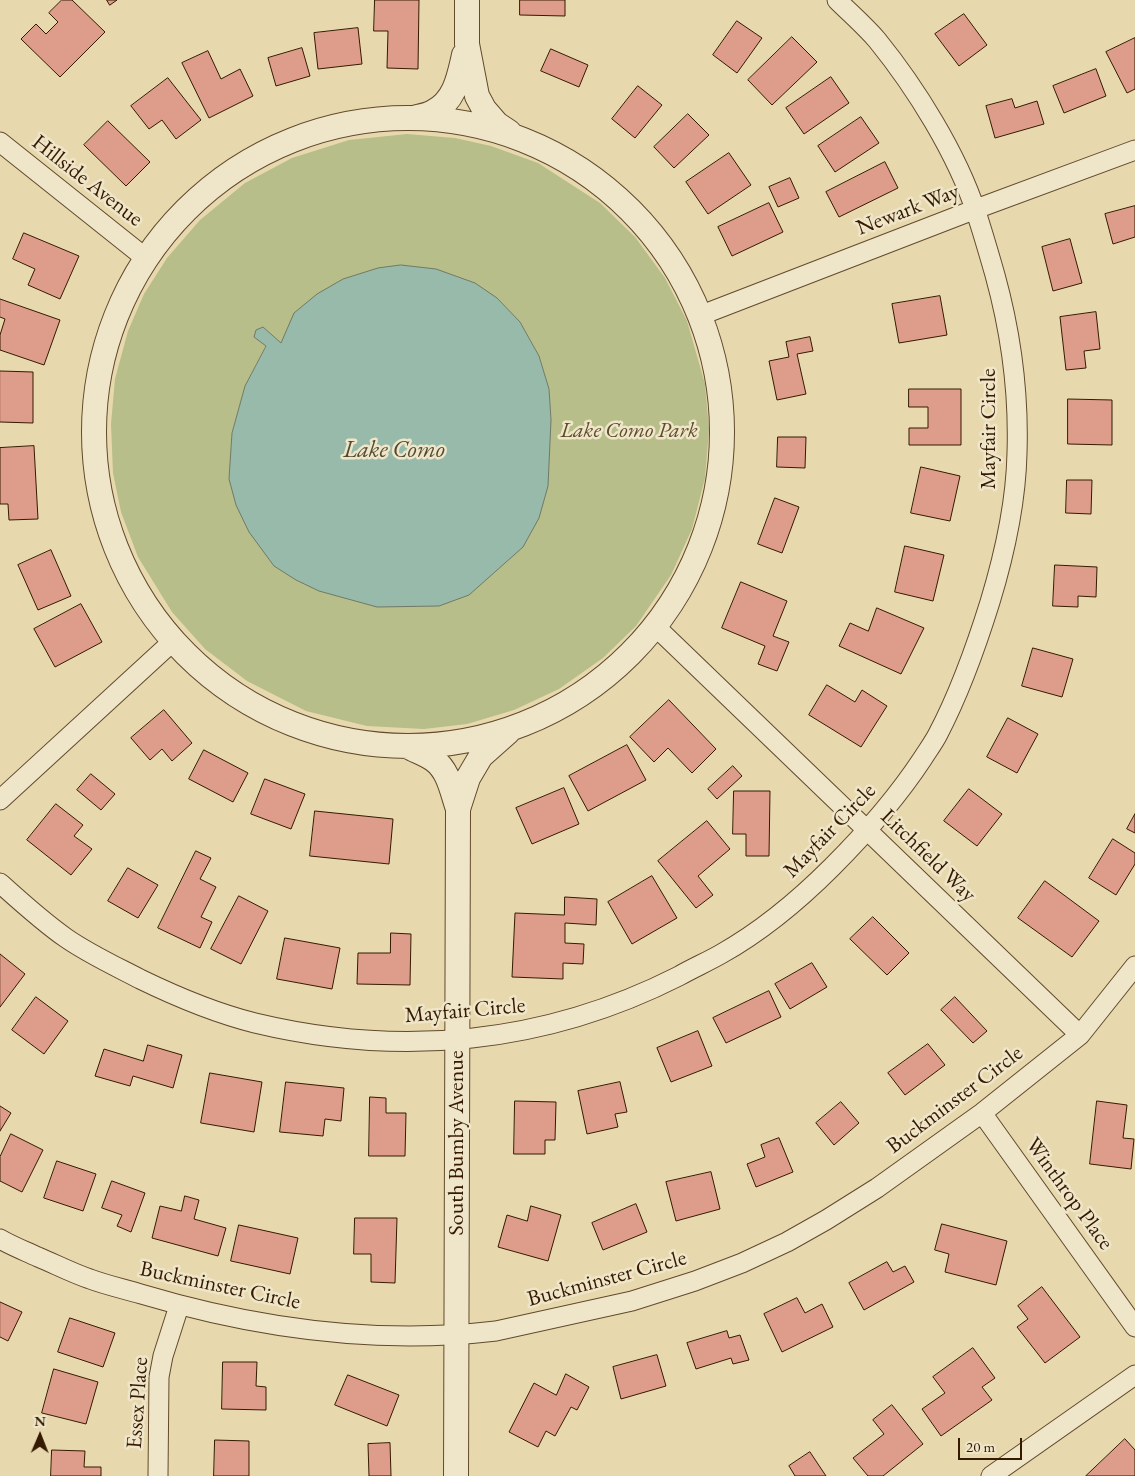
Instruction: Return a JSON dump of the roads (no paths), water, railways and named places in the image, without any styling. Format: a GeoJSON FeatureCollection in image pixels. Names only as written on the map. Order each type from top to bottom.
{"type":"FeatureCollection","features":[{"type":"Feature","properties":{"kind":"street"},"geometry":{"type":"LineString","coordinates":[[467,0],[467,44],[477,96],[484,109],[497,124],[517,137],[578,166],[626,205],[670,258],[700,316],[721,400],[719,478],[711,520],[694,563],[656,628],[589,688],[548,715],[508,732],[456,742],[408,747],[351,741],[302,729],[256,708],[203,671],[171,643],[125,566],[111,532],[101,492],[94,441],[95,398],[102,359],[120,299],[144,256],[191,206],[227,177],[264,155],[310,134],[354,122],[415,118],[451,120],[482,126],[517,137]]}},
{"type":"Feature","properties":{"kind":"street","name":"Mayfair Circle"},"geometry":{"type":"LineString","coordinates":[[0,884],[64,937],[98,958],[164,990],[215,1011],[252,1022],[302,1032],[378,1041],[457,1040],[497,1036],[572,1019],[630,999],[722,954],[770,921],[809,890],[867,831],[905,785],[937,736],[975,652],[999,573],[1014,496],[1017,454],[1015,371],[1002,300],[976,209],[951,153],[917,94],[876,38],[837,0]]}},
{"type":"Feature","properties":{"kind":"street"},"geometry":{"type":"LineString","coordinates":[[415,118],[432,112],[445,104],[457,84],[467,44]]}},
{"type":"Feature","properties":{"kind":"street","name":"Hillside Avenue"},"geometry":{"type":"LineString","coordinates":[[0,142],[144,256]]}},
{"type":"Feature","properties":{"kind":"street","name":"Newark Way"},"geometry":{"type":"LineString","coordinates":[[700,316],[976,209],[1135,150]]}},
{"type":"Feature","properties":{"kind":"street","name":"Litchfield Way"},"geometry":{"type":"LineString","coordinates":[[656,628],[1080,1035]]}},
{"type":"Feature","properties":{"kind":"street"},"geometry":{"type":"LineString","coordinates":[[0,800],[171,643]]}},
{"type":"Feature","properties":{"kind":"street","name":"South Bumby Avenue"},"geometry":{"type":"LineString","coordinates":[[456,1476],[458,1335],[458,810],[468,778],[481,756],[508,732]]}},
{"type":"Feature","properties":{"kind":"street","name":"South Bumby Avenue"},"geometry":{"type":"LineString","coordinates":[[408,747],[434,760],[444,771],[458,810]]}},
{"type":"Feature","properties":{"kind":"street","name":"Buckminster Circle"},"geometry":{"type":"LineString","coordinates":[[0,1240],[90,1279],[179,1306],[250,1321],[318,1331],[374,1336],[458,1335],[496,1331],[632,1301],[695,1281],[742,1263],[787,1242],[877,1188],[982,1113],[1080,1035],[1135,966]]}},
{"type":"Feature","properties":{"kind":"street","name":"Winthrop Place"},"geometry":{"type":"LineString","coordinates":[[982,1113],[1135,1327]]}},
{"type":"Feature","properties":{"kind":"street","name":"Essex Place"},"geometry":{"type":"LineString","coordinates":[[158,1476],[159,1377],[163,1356],[179,1306]]}},
{"type":"Feature","properties":{"kind":"street"},"geometry":{"type":"LineString","coordinates":[[991,1476],[1135,1375]]}},
{"type":"Feature","properties":{"kind":"water","name":"Lake Como"},"geometry":{"type":"Polygon","coordinates":[[[401,265],[436,269],[475,283],[497,298],[520,322],[539,356],[549,389],[551,420],[548,486],[539,518],[523,547],[469,595],[439,606],[377,607],[319,591],[296,580],[274,566],[249,532],[236,505],[229,479],[232,433],[245,386],[266,346],[254,337],[256,330],[263,327],[281,343],[294,313],[317,294],[343,279],[378,268],[401,265]]]}},
{"type":"Feature","properties":{"kind":"park label","name":"Lake Como Park"},"geometry":{"type":"Point","coordinates":[629,431]}}]}
